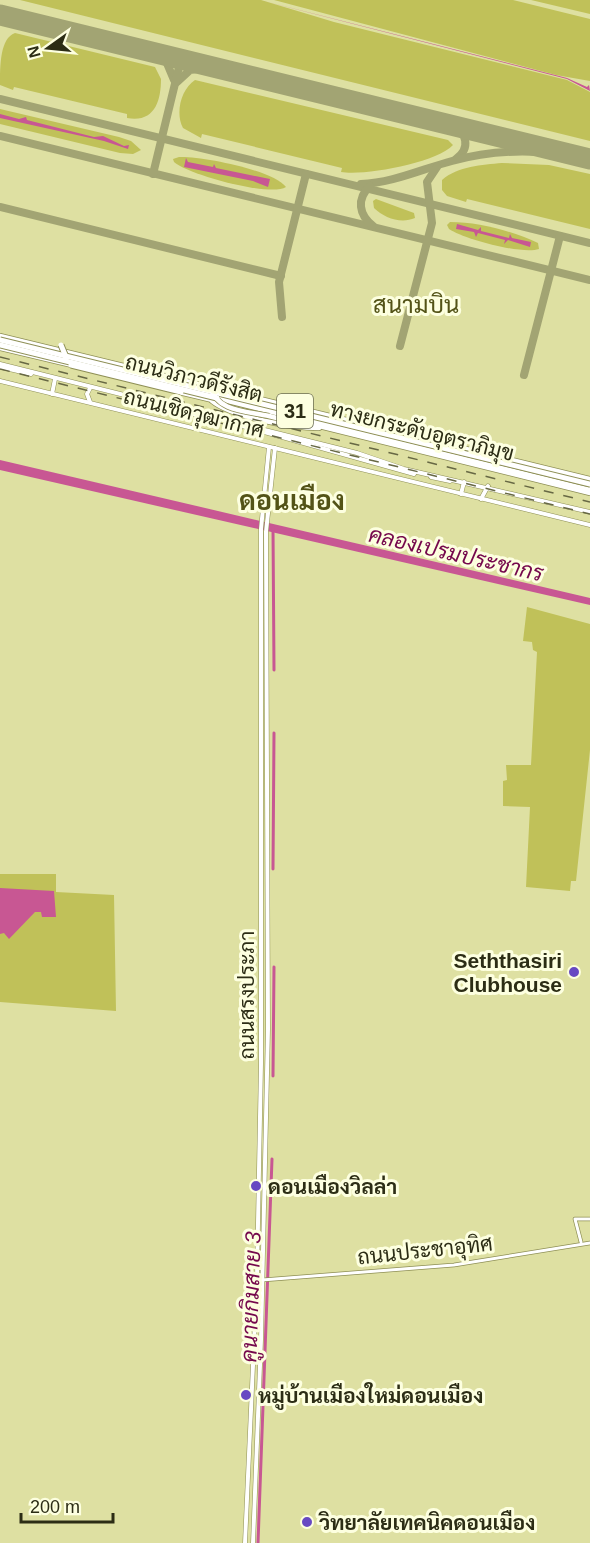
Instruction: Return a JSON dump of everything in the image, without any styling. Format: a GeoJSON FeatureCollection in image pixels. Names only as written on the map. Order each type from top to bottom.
{"type":"FeatureCollection","features":[{"type":"Feature","properties":{"kind":"highway","name":"ถนนวิภาวดีรังสิต"},"geometry":{"type":"LineString","coordinates":[[0,338],[590,479]]}},
{"type":"Feature","properties":{"kind":"highway","name":"ทางยกระดับอุตราภิมุข"},"geometry":{"type":"LineString","coordinates":[[0,338],[590,484]]}},
{"type":"Feature","properties":{"kind":"highway"},"geometry":{"type":"LineString","coordinates":[[61,345],[70,364],[77,368],[164,390],[198,393]]}},
{"type":"Feature","properties":{"kind":"highway","name":"ถนนวิภาวดีรังสิต"},"geometry":{"type":"LineString","coordinates":[[0,346],[208,399],[590,491]]}},
{"type":"Feature","properties":{"kind":"highway","name":"ทางยกระดับอุตราภิมุข"},"geometry":{"type":"LineString","coordinates":[[0,346],[590,491]]}},
{"type":"Feature","properties":{"kind":"highway"},"geometry":{"type":"LineString","coordinates":[[219,378],[211,387],[214,397],[221,404],[322,427]]}},
{"type":"Feature","properties":{"kind":"main road"},"geometry":{"type":"LineString","coordinates":[[0,365],[231,422]]}},
{"type":"Feature","properties":{"kind":"main road"},"geometry":{"type":"LineString","coordinates":[[0,365],[357,453],[404,469],[488,486],[590,512]]}},
{"type":"Feature","properties":{"kind":"main road"},"geometry":{"type":"LineString","coordinates":[[52,394],[55,379]]}},
{"type":"Feature","properties":{"kind":"main road","name":"ถนนเชิดวุฒากาศ"},"geometry":{"type":"LineString","coordinates":[[0,381],[590,525]]}},
{"type":"Feature","properties":{"kind":"main road"},"geometry":{"type":"LineString","coordinates":[[90,388],[87,394],[90,403]]}},
{"type":"Feature","properties":{"kind":"main road","name":"ถนนสรงประภา"},"geometry":{"type":"LineString","coordinates":[[253,1543],[266,1280],[268,778],[264,514],[269,447]]}},
{"type":"Feature","properties":{"kind":"main road","name":"ถนนสรงประภา"},"geometry":{"type":"LineString","coordinates":[[246,1543],[257,1276],[261,1064],[261,529],[275,448]]}},
{"type":"Feature","properties":{"kind":"main road"},"geometry":{"type":"LineString","coordinates":[[461,494],[464,482]]}},
{"type":"Feature","properties":{"kind":"main road"},"geometry":{"type":"LineString","coordinates":[[482,499],[488,486]]}},
{"type":"Feature","properties":{"kind":"main road"},"geometry":{"type":"LineString","coordinates":[[261,777],[268,778]]}},
{"type":"Feature","properties":{"kind":"street"},"geometry":{"type":"LineString","coordinates":[[581,1242],[575,1219],[590,1219]]}},
{"type":"Feature","properties":{"kind":"street","name":"ถนนประชาอุทิศ"},"geometry":{"type":"LineString","coordinates":[[266,1280],[454,1266],[581,1242],[590,1243]]}},
{"type":"Feature","properties":{"kind":"shaded area"},"geometry":{"type":"Polygon","coordinates":[[[20,0],[261,0],[334,22],[567,80],[590,92],[590,141],[20,0]]]}},
{"type":"Feature","properties":{"kind":"shaded area"},"geometry":{"type":"Polygon","coordinates":[[[260,0],[567,78],[587,87],[589,85],[590,91],[567,79],[260,0]]]}},
{"type":"Feature","properties":{"kind":"shaded area"},"geometry":{"type":"Polygon","coordinates":[[[274,0],[513,0],[590,19],[590,81],[556,75],[274,0]]]}},
{"type":"Feature","properties":{"kind":"shaded area"},"geometry":{"type":"Polygon","coordinates":[[[531,0],[590,0],[590,14],[531,0]]]}},
{"type":"Feature","properties":{"kind":"shaded area"},"geometry":{"type":"Polygon","coordinates":[[[15,33],[155,67],[161,79],[159,96],[154,109],[144,117],[127,118],[127,114],[14,87],[13,90],[0,85],[4,47],[6,41],[15,33]]]}},
{"type":"Feature","properties":{"kind":"shaded area"},"geometry":{"type":"Polygon","coordinates":[[[195,80],[448,140],[453,145],[416,163],[383,170],[352,173],[341,172],[342,168],[202,134],[201,138],[183,128],[180,115],[183,95],[195,80]]]}},
{"type":"Feature","properties":{"kind":"shaded area"},"geometry":{"type":"Polygon","coordinates":[[[0,109],[119,137],[131,141],[141,150],[133,154],[120,153],[0,124],[0,109]]]}},
{"type":"Feature","properties":{"kind":"shaded area"},"geometry":{"type":"Polygon","coordinates":[[[0,114],[19,119],[26,117],[27,120],[94,137],[103,136],[124,146],[129,145],[128,149],[104,141],[0,118],[0,114]]]}},
{"type":"Feature","properties":{"kind":"shaded area"},"geometry":{"type":"Polygon","coordinates":[[[179,157],[236,165],[267,175],[286,187],[264,189],[247,187],[212,178],[174,162],[173,159],[179,157]]]}},
{"type":"Feature","properties":{"kind":"shaded area"},"geometry":{"type":"Polygon","coordinates":[[[186,158],[188,162],[213,167],[214,164],[216,168],[270,179],[268,187],[253,181],[184,167],[186,158]]]}},
{"type":"Feature","properties":{"kind":"shaded area"},"geometry":{"type":"Polygon","coordinates":[[[502,163],[549,165],[590,174],[590,229],[467,199],[466,202],[447,196],[442,190],[442,180],[448,175],[470,167],[502,163]]]}},
{"type":"Feature","properties":{"kind":"shaded area"},"geometry":{"type":"Polygon","coordinates":[[[376,199],[414,213],[415,218],[399,220],[383,215],[374,208],[373,201],[376,199]]]}},
{"type":"Feature","properties":{"kind":"shaded area"},"geometry":{"type":"Polygon","coordinates":[[[450,222],[484,225],[506,231],[538,243],[539,249],[520,250],[480,241],[449,229],[447,225],[450,222]]]}},
{"type":"Feature","properties":{"kind":"shaded area"},"geometry":{"type":"Polygon","coordinates":[[[457,224],[478,230],[481,227],[481,231],[509,238],[510,234],[512,238],[531,242],[530,247],[508,240],[504,244],[505,240],[478,233],[476,237],[474,232],[456,229],[457,224]]]}},
{"type":"Feature","properties":{"kind":"shaded area"},"geometry":{"type":"Polygon","coordinates":[[[0,460],[590,598],[590,605],[0,470],[0,460]]]}},
{"type":"Feature","properties":{"kind":"shaded area"},"geometry":{"type":"Polygon","coordinates":[[[527,607],[590,624],[590,750],[576,881],[571,881],[570,891],[526,887],[530,807],[503,806],[503,781],[507,780],[506,765],[531,765],[537,652],[533,650],[532,642],[523,641],[527,607]]]}},
{"type":"Feature","properties":{"kind":"shaded area"},"geometry":{"type":"Polygon","coordinates":[[[0,874],[56,874],[56,892],[114,895],[116,1011],[0,1002],[0,874]]]}},
{"type":"Feature","properties":{"kind":"shaded area"},"geometry":{"type":"Polygon","coordinates":[[[0,888],[54,891],[56,917],[42,917],[41,912],[35,912],[9,939],[4,933],[0,934],[0,888]]]}},
{"type":"Feature","properties":{"kind":"waterway","name":"คูนายกิมสาย 3"},"geometry":{"type":"LineString","coordinates":[[273,528],[274,670]]}},
{"type":"Feature","properties":{"kind":"waterway","name":"คูนายกิมสาย 3"},"geometry":{"type":"LineString","coordinates":[[273,869],[274,733]]}},
{"type":"Feature","properties":{"kind":"waterway","name":"คูนายกิมสาย 3"},"geometry":{"type":"LineString","coordinates":[[273,1076],[274,967]]}},
{"type":"Feature","properties":{"kind":"waterway","name":"คูนายกิมสาย 3"},"geometry":{"type":"LineString","coordinates":[[258,1543],[272,1159]]}},
{"type":"Feature","properties":{"kind":"taxiway"},"geometry":{"type":"LineString","coordinates":[[151,52],[166,61],[174,80]]}},
{"type":"Feature","properties":{"kind":"taxiway"},"geometry":{"type":"LineString","coordinates":[[153,174],[181,59]]}},
{"type":"Feature","properties":{"kind":"taxiway"},"geometry":{"type":"LineString","coordinates":[[177,82],[190,70],[213,67]]}},
{"type":"Feature","properties":{"kind":"taxiway"},"geometry":{"type":"LineString","coordinates":[[0,99],[590,243]]}},
{"type":"Feature","properties":{"kind":"taxiway"},"geometry":{"type":"LineString","coordinates":[[451,125],[461,132],[465,140],[464,150],[456,159]]}},
{"type":"Feature","properties":{"kind":"taxiway"},"geometry":{"type":"LineString","coordinates":[[0,136],[590,280]]}},
{"type":"Feature","properties":{"kind":"taxiway"},"geometry":{"type":"LineString","coordinates":[[361,184],[396,178],[469,157],[503,152],[555,153],[590,159]]}},
{"type":"Feature","properties":{"kind":"taxiway"},"geometry":{"type":"LineString","coordinates":[[400,346],[432,223],[427,182],[437,167]]}},
{"type":"Feature","properties":{"kind":"taxiway"},"geometry":{"type":"LineString","coordinates":[[282,317],[279,282],[306,174]]}},
{"type":"Feature","properties":{"kind":"taxiway"},"geometry":{"type":"LineString","coordinates":[[370,186],[363,196],[361,207],[368,222],[373,226]]}},
{"type":"Feature","properties":{"kind":"taxiway"},"geometry":{"type":"LineString","coordinates":[[0,207],[281,276]]}},
{"type":"Feature","properties":{"kind":"taxiway"},"geometry":{"type":"LineString","coordinates":[[524,375],[560,236]]}},
{"type":"Feature","properties":{"kind":"runway"},"geometry":{"type":"LineString","coordinates":[[0,15],[590,159]]}},
{"type":"Feature","properties":{"kind":"railway"},"geometry":{"type":"LineString","coordinates":[[0,357],[590,502]]}},
{"type":"Feature","properties":{"kind":"railway"},"geometry":{"type":"LineString","coordinates":[[0,369],[590,514]]}},
{"type":"Feature","properties":{"kind":"place","name":"Seththasiri Clubhouse"},"geometry":{"type":"Point","coordinates":[574,972]}},
{"type":"Feature","properties":{"kind":"place","name":"ดอนเมืองวิลล่า"},"geometry":{"type":"Point","coordinates":[256,1186]}},
{"type":"Feature","properties":{"kind":"place","name":"หมู่บ้านเมืองใหม่ดอนเมือง"},"geometry":{"type":"Point","coordinates":[246,1395]}},
{"type":"Feature","properties":{"kind":"place","name":"วิทยาลัยเทคนิคดอนเมือง"},"geometry":{"type":"Point","coordinates":[307,1522]}},
{"type":"Feature","properties":{"kind":"district","name":"สนามบิน"},"geometry":{"type":"Point","coordinates":[416,304]}},
{"type":"Feature","properties":{"kind":"district","name":"ดอนเมือง"},"geometry":{"type":"Point","coordinates":[292,501]}},
{"type":"Feature","properties":{"kind":"water label","name":"คลองเปรมประชากร"},"geometry":{"type":"Point","coordinates":[456,554]}}]}
